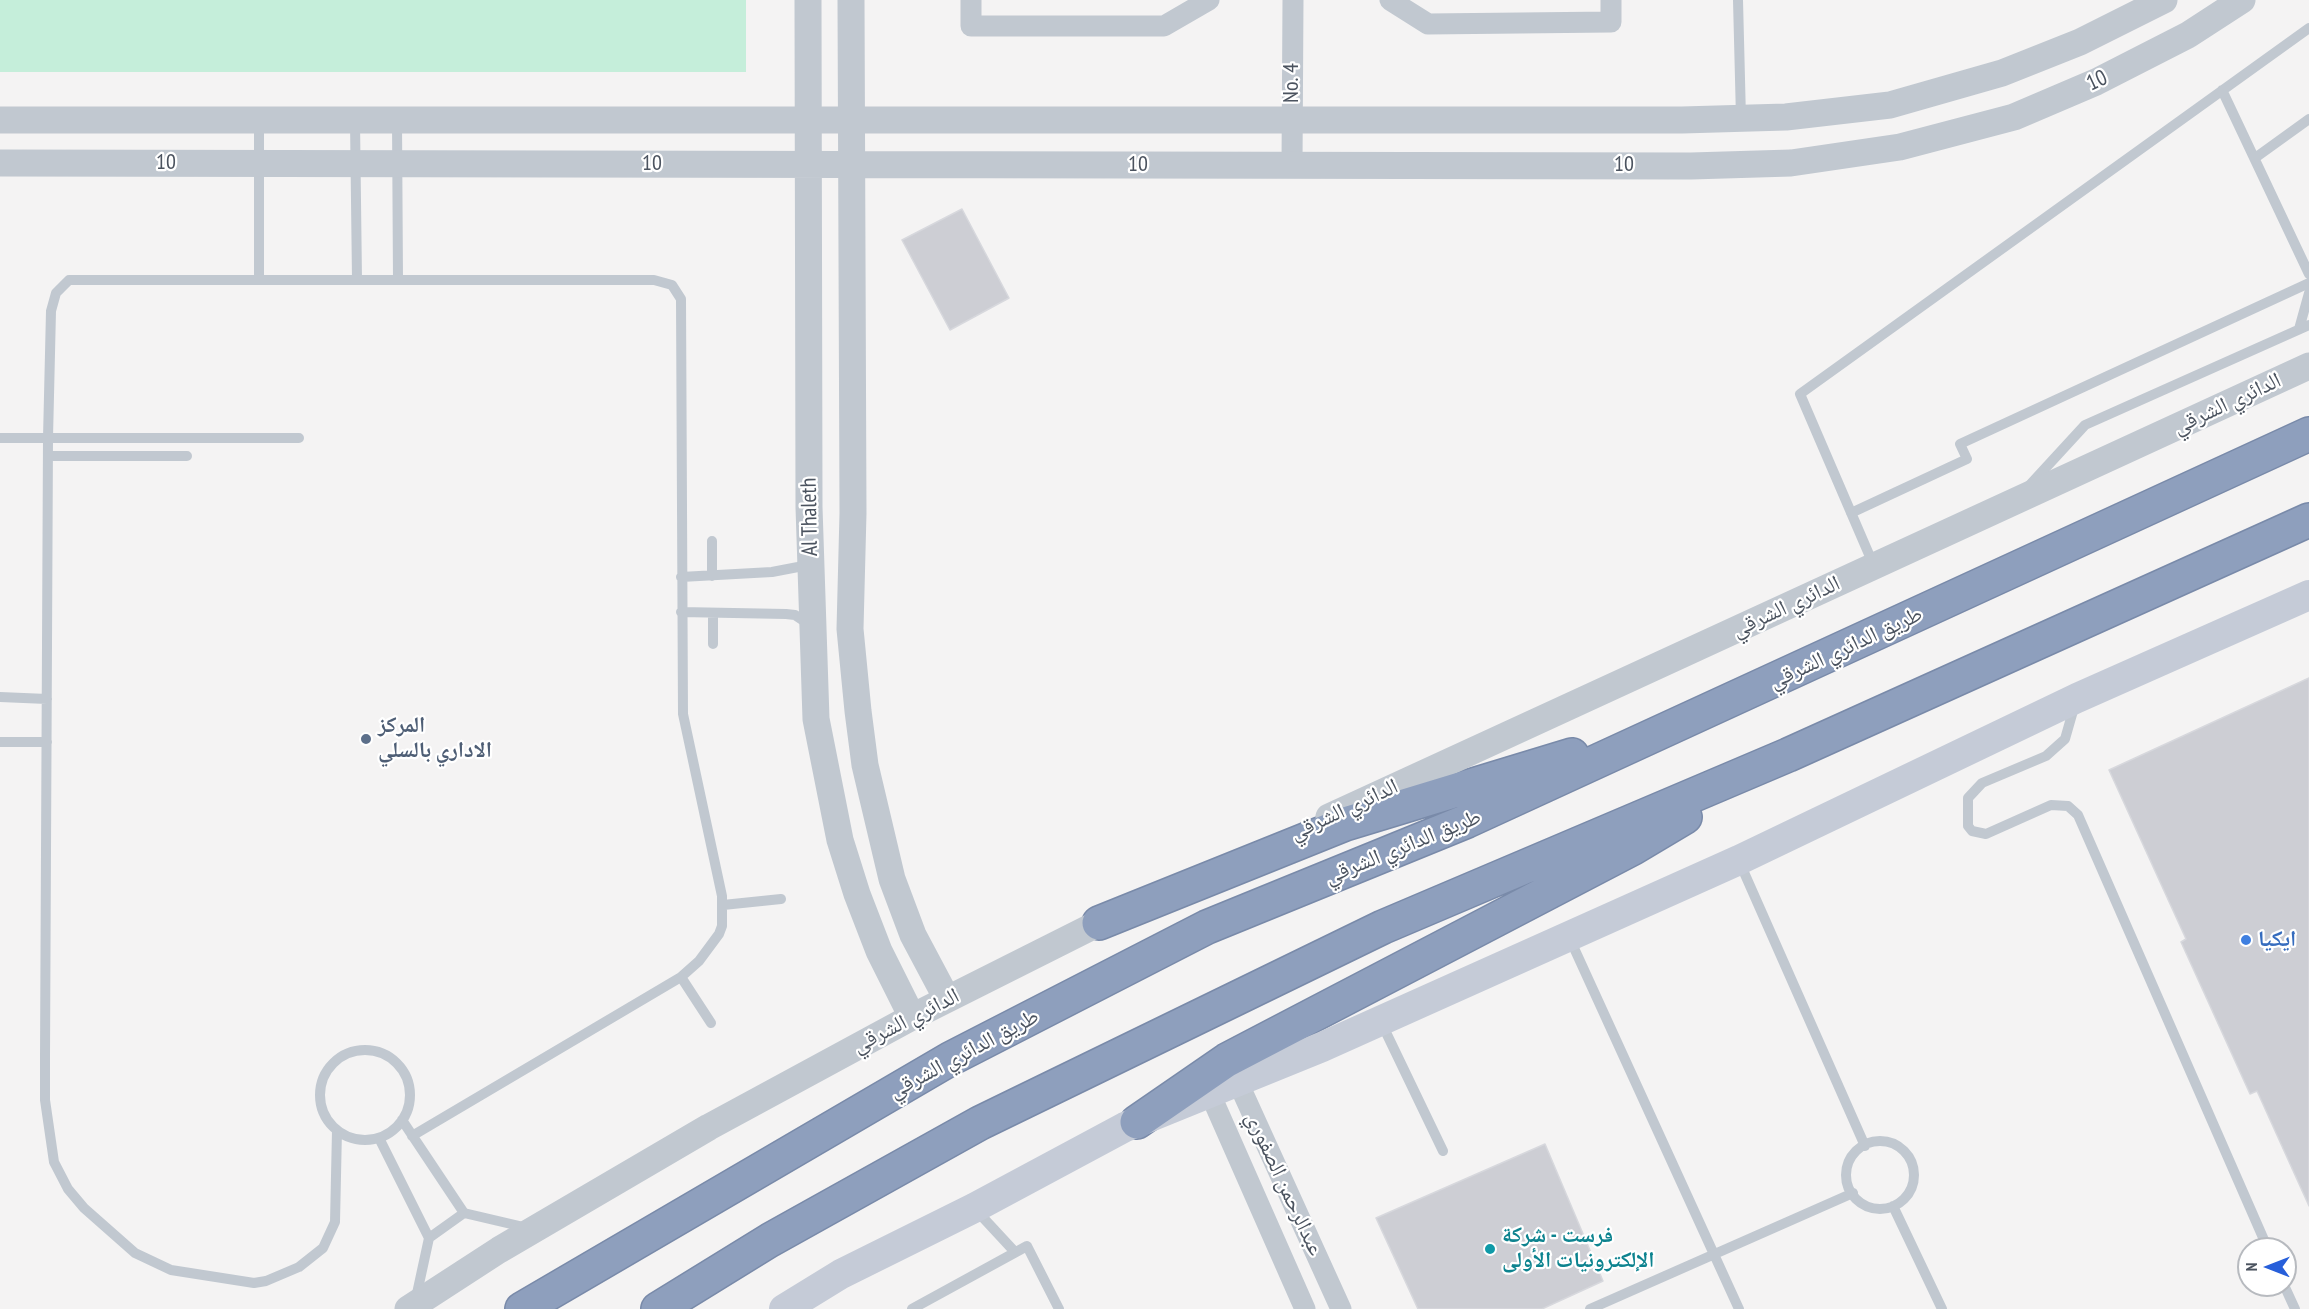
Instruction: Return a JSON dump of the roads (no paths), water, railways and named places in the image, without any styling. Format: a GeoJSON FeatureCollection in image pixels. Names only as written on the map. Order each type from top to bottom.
{"type":"FeatureCollection","features":[{"type":"Feature","properties":{"kind":"highway","name":"طريق الدائري الشرقي"},"geometry":{"type":"LineString","coordinates":[[522,1309],[950,1059],[1207,927],[1467,821],[1700,716],[2309,434]]}},
{"type":"Feature","properties":{"kind":"highway"},"geometry":{"type":"LineString","coordinates":[[658,1309],[770,1240],[980,1123],[1383,927],[1788,755],[2309,520]]}},
{"type":"Feature","properties":{"kind":"highway"},"geometry":{"type":"LineString","coordinates":[[1099,923],[1345,824],[1700,716]]}},
{"type":"Feature","properties":{"kind":"highway"},"geometry":{"type":"LineString","coordinates":[[1137,1122],[1633,848],[1788,755]]}},
{"type":"Feature","properties":{"kind":"main road"},"geometry":{"type":"LineString","coordinates":[[1219,1078],[1380,1020],[1569,937],[1739,860],[2077,698],[2309,595]]}},
{"type":"Feature","properties":{"kind":"main road"},"geometry":{"type":"LineString","coordinates":[[784,1309],[841,1274],[974,1208],[1137,1122]]}},
{"type":"Feature","properties":{"kind":"street","name":"Al Thaleth"},"geometry":{"type":"LineString","coordinates":[[808,0],[811,561],[816,719],[840,840],[857,894],[879,951],[912,1017]]}},
{"type":"Feature","properties":{"kind":"street","name":"Al Thaleth"},"geometry":{"type":"LineString","coordinates":[[851,0],[853,513],[850,629],[865,765],[892,879],[913,935],[947,999]]}},
{"type":"Feature","properties":{"kind":"street"},"geometry":{"type":"LineString","coordinates":[[971,0],[971,26],[1164,26],[1209,0]]}},
{"type":"Feature","properties":{"kind":"street","name":"No. 4"},"geometry":{"type":"LineString","coordinates":[[1292,165],[1293,0]]}},
{"type":"Feature","properties":{"kind":"street"},"geometry":{"type":"LineString","coordinates":[[1390,0],[1428,24],[1611,22],[1611,0]]}},
{"type":"Feature","properties":{"kind":"street","name":"10"},"geometry":{"type":"LineString","coordinates":[[0,120],[1292,120],[1786,117],[1890,105],[2001,74],[2080,42],[2164,0]]}},
{"type":"Feature","properties":{"kind":"street","name":"10"},"geometry":{"type":"LineString","coordinates":[[0,163],[1768,164],[1900,147],[2024,112],[2106,77],[2188,34],[2231,3]]}},
{"type":"Feature","properties":{"kind":"street","name":"الدائري الشرقي"},"geometry":{"type":"LineString","coordinates":[[411,1307],[534,1230],[709,1127],[912,1017],[1099,923],[2309,366]]}},
{"type":"Feature","properties":{"kind":"street","name":"عبدالرحمن الصفوري"},"geometry":{"type":"LineString","coordinates":[[1219,1078],[1305,1309]]}},
{"type":"Feature","properties":{"kind":"street","name":"عبدالرحمن الصفوري"},"geometry":{"type":"LineString","coordinates":[[1219,1078],[1341,1309]]}},
{"type":"Feature","properties":{"kind":"lane"},"geometry":{"type":"LineString","coordinates":[[1738,0],[1741,118]]}},
{"type":"Feature","properties":{"kind":"lane"},"geometry":{"type":"LineString","coordinates":[[1874,566],[1800,394],[2309,28]]}},
{"type":"Feature","properties":{"kind":"lane"},"geometry":{"type":"LineString","coordinates":[[2222,90],[2309,274]]}},
{"type":"Feature","properties":{"kind":"lane"},"geometry":{"type":"LineString","coordinates":[[2255,158],[2309,119]]}},
{"type":"Feature","properties":{"kind":"lane"},"geometry":{"type":"LineString","coordinates":[[397,120],[398,280]]}},
{"type":"Feature","properties":{"kind":"lane"},"geometry":{"type":"LineString","coordinates":[[259,121],[259,279]]}},
{"type":"Feature","properties":{"kind":"lane"},"geometry":{"type":"LineString","coordinates":[[355,121],[357,280]]}},
{"type":"Feature","properties":{"kind":"lane"},"geometry":{"type":"LineString","coordinates":[[337,1130],[336,1208],[331,1233],[323,1248],[299,1267],[266,1281],[254,1283],[171,1270],[135,1253],[111,1234],[68,1189],[54,1162],[45,1100],[48,438],[51,311],[56,293],[69,280],[654,280],[672,285],[679,295],[681,304],[681,684],[686,733],[723,905],[719,934],[699,962],[681,977],[412,1136]]}},
{"type":"Feature","properties":{"kind":"lane"},"geometry":{"type":"LineString","coordinates":[[1851,513],[1967,459],[1960,444],[2309,283]]}},
{"type":"Feature","properties":{"kind":"lane"},"geometry":{"type":"LineString","coordinates":[[2013,502],[2085,425],[2304,327],[2309,293]]}},
{"type":"Feature","properties":{"kind":"lane"},"geometry":{"type":"LineString","coordinates":[[0,438],[299,438]]}},
{"type":"Feature","properties":{"kind":"lane"},"geometry":{"type":"LineString","coordinates":[[48,456],[187,456]]}},
{"type":"Feature","properties":{"kind":"lane"},"geometry":{"type":"LineString","coordinates":[[712,541],[712,576]]}},
{"type":"Feature","properties":{"kind":"lane"},"geometry":{"type":"LineString","coordinates":[[681,577],[786,570],[811,561]]}},
{"type":"Feature","properties":{"kind":"lane"},"geometry":{"type":"LineString","coordinates":[[681,612],[795,615],[813,627]]}},
{"type":"Feature","properties":{"kind":"lane"},"geometry":{"type":"LineString","coordinates":[[713,613],[713,644]]}},
{"type":"Feature","properties":{"kind":"lane"},"geometry":{"type":"LineString","coordinates":[[0,697],[47,699]]}},
{"type":"Feature","properties":{"kind":"lane"},"geometry":{"type":"LineString","coordinates":[[2077,698],[2064,739],[2046,756],[1982,783],[1968,798],[1968,826],[1972,831],[1986,834],[2051,805],[2067,806],[2078,815],[2263,1237]]}},
{"type":"Feature","properties":{"kind":"lane"},"geometry":{"type":"LineString","coordinates":[[0,742],[47,742]]}},
{"type":"Feature","properties":{"kind":"lane"},"geometry":{"type":"LineString","coordinates":[[1739,860],[1865,1146]]}},
{"type":"Feature","properties":{"kind":"lane"},"geometry":{"type":"LineString","coordinates":[[723,905],[781,899]]}},
{"type":"Feature","properties":{"kind":"lane"},"geometry":{"type":"LineString","coordinates":[[1569,937],[1739,1309]]}},
{"type":"Feature","properties":{"kind":"lane"},"geometry":{"type":"LineString","coordinates":[[681,977],[711,1023]]}},
{"type":"Feature","properties":{"kind":"lane"},"geometry":{"type":"LineString","coordinates":[[1380,1020],[1443,1151]]}},
{"type":"Feature","properties":{"kind":"lane"},"geometry":{"type":"LineString","coordinates":[[358,1050],[380,1052],[399,1064],[407,1077],[410,1092],[409,1107],[402,1120],[392,1131],[379,1138],[364,1140],[350,1137],[337,1130],[327,1119],[321,1106],[320,1091],[324,1077],[332,1064],[344,1055],[358,1050]]}},
{"type":"Feature","properties":{"kind":"lane"},"geometry":{"type":"LineString","coordinates":[[402,1120],[464,1213],[534,1230]]}},
{"type":"Feature","properties":{"kind":"lane"},"geometry":{"type":"LineString","coordinates":[[379,1138],[429,1238]]}},
{"type":"Feature","properties":{"kind":"lane"},"geometry":{"type":"LineString","coordinates":[[1871,1142],[1889,1142],[1905,1151],[1913,1166],[1913,1185],[1905,1199],[1893,1206],[1871,1209],[1857,1199],[1847,1185],[1847,1166],[1857,1151],[1865,1146],[1871,1142]]}},
{"type":"Feature","properties":{"kind":"lane"},"geometry":{"type":"LineString","coordinates":[[1590,1309],[1853,1193]]}},
{"type":"Feature","properties":{"kind":"lane"},"geometry":{"type":"LineString","coordinates":[[1893,1206],[1942,1309]]}},
{"type":"Feature","properties":{"kind":"lane"},"geometry":{"type":"LineString","coordinates":[[974,1208],[1014,1251]]}},
{"type":"Feature","properties":{"kind":"lane"},"geometry":{"type":"LineString","coordinates":[[411,1307],[429,1238],[464,1213]]}},
{"type":"Feature","properties":{"kind":"lane"},"geometry":{"type":"LineString","coordinates":[[912,1309],[1014,1251],[1027,1246],[1059,1309]]}},
{"type":"Feature","properties":{"kind":"place","name":"المركز الاداري بالسلي"},"geometry":{"type":"Point","coordinates":[366,739]}},
{"type":"Feature","properties":{"kind":"place","name":"ايكيا"},"geometry":{"type":"Point","coordinates":[2246,940]}},
{"type":"Feature","properties":{"kind":"place","name":"فرست - شركة الإلكترونيات الأولى"},"geometry":{"type":"Point","coordinates":[1490,1249]}}]}
